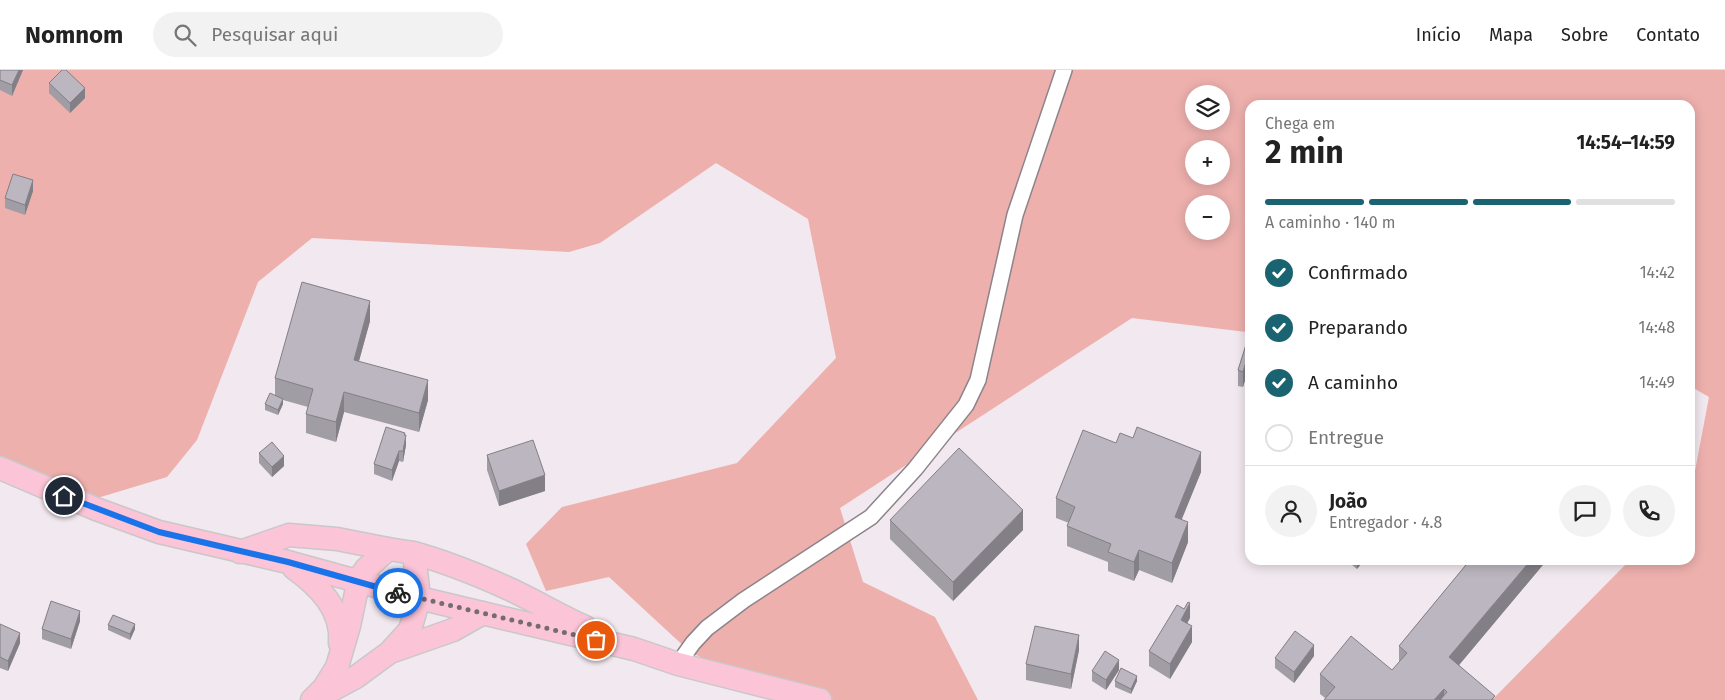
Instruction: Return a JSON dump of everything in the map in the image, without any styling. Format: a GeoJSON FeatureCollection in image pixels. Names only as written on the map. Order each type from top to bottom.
{"type":"FeatureCollection","features":[{"type":"Feature","properties":{"kind":"main road"},"geometry":{"type":"LineString","coordinates":[[0,468],[96,509],[159,532],[288,562],[419,598],[634,649],[678,664],[820,700]]}},
{"type":"Feature","properties":{"kind":"main road"},"geometry":{"type":"LineString","coordinates":[[240,552],[289,535],[337,539],[414,553],[442,561],[506,588],[634,649]]}},
{"type":"Feature","properties":{"kind":"main road"},"geometry":{"type":"LineString","coordinates":[[313,700],[324,688],[338,667],[359,579],[366,569],[388,549]]}},
{"type":"Feature","properties":{"kind":"main road"},"geometry":{"type":"LineString","coordinates":[[313,700],[356,677],[390,652],[410,630],[419,598],[414,553]]}},
{"type":"Feature","properties":{"kind":"main road"},"geometry":{"type":"LineString","coordinates":[[288,562],[315,583],[336,615],[340,628],[338,667]]}},
{"type":"Feature","properties":{"kind":"main road"},"geometry":{"type":"LineString","coordinates":[[390,652],[453,630],[483,613]]}},
{"type":"Feature","properties":{"kind":"street"},"geometry":{"type":"LineString","coordinates":[[678,664],[707,628],[744,600],[871,517],[915,469],[966,405],[978,380],[1016,215],[1064,70]]}},
{"type":"Feature","properties":{"kind":"shaded area"},"geometry":{"type":"Polygon","coordinates":[[[0,70],[1725,70],[1725,700],[1492,700],[1625,565],[1695,565],[1695,471],[1709,397],[1695,389],[1695,100],[1245,100],[1245,332],[1132,318],[840,508],[863,582],[935,617],[978,700],[780,700],[689,651],[609,577],[546,591],[526,544],[562,507],[737,463],[836,358],[808,219],[716,163],[600,243],[569,252],[312,238],[258,282],[197,440],[167,477],[94,499],[0,464],[0,70]]]}},
{"type":"Feature","properties":{"kind":"building"},"geometry":{"type":"Polygon","coordinates":[[[0,70],[19,70],[12,85],[0,80],[0,70]]]}},
{"type":"Feature","properties":{"kind":"building"},"geometry":{"type":"Polygon","coordinates":[[[62,70],[66,70],[85,88],[70,103],[49,83],[62,70]]]}},
{"type":"Feature","properties":{"kind":"building"},"geometry":{"type":"Polygon","coordinates":[[[13,174],[33,180],[25,205],[5,198],[13,174]]]}},
{"type":"Feature","properties":{"kind":"building"},"geometry":{"type":"Polygon","coordinates":[[[302,282],[370,301],[354,360],[428,380],[419,413],[344,392],[336,422],[306,414],[313,389],[275,378],[302,282]]]}},
{"type":"Feature","properties":{"kind":"building"},"geometry":{"type":"Polygon","coordinates":[[[1245,348],[1243,372],[1238,370],[1245,348]]]}},
{"type":"Feature","properties":{"kind":"building"},"geometry":{"type":"Polygon","coordinates":[[[270,393],[283,399],[278,410],[265,404],[270,393]]]}},
{"type":"Feature","properties":{"kind":"building"},"geometry":{"type":"Polygon","coordinates":[[[386,427],[406,435],[403,451],[399,451],[392,470],[374,464],[386,427]]]}},
{"type":"Feature","properties":{"kind":"building"},"geometry":{"type":"Polygon","coordinates":[[[1137,427],[1201,452],[1175,517],[1188,522],[1172,563],[1139,550],[1134,562],[1108,552],[1111,544],[1067,526],[1075,507],[1056,498],[1083,430],[1116,443],[1120,433],[1133,438],[1137,427]]]}},
{"type":"Feature","properties":{"kind":"building"},"geometry":{"type":"Polygon","coordinates":[[[533,440],[545,475],[499,491],[487,455],[533,440]]]}},
{"type":"Feature","properties":{"kind":"building"},"geometry":{"type":"Polygon","coordinates":[[[272,442],[284,456],[272,467],[259,453],[272,442]]]}},
{"type":"Feature","properties":{"kind":"building"},"geometry":{"type":"Polygon","coordinates":[[[959,448],[1023,510],[953,582],[890,520],[959,448]]]}},
{"type":"Feature","properties":{"kind":"building"},"geometry":{"type":"Polygon","coordinates":[[[1466,565],[1527,565],[1449,657],[1495,696],[1491,700],[1440,700],[1447,692],[1444,689],[1434,700],[1324,700],[1335,687],[1320,674],[1351,636],[1392,670],[1407,653],[1399,646],[1466,565]]]}},
{"type":"Feature","properties":{"kind":"building"},"geometry":{"type":"Polygon","coordinates":[[[51,601],[80,611],[71,639],[42,629],[51,601]]]}},
{"type":"Feature","properties":{"kind":"building"},"geometry":{"type":"Polygon","coordinates":[[[1188,602],[1190,603],[1181,620],[1192,626],[1170,664],[1149,651],[1177,605],[1184,609],[1188,602]]]}},
{"type":"Feature","properties":{"kind":"building"},"geometry":{"type":"Polygon","coordinates":[[[113,615],[135,624],[130,634],[108,625],[113,615]]]}},
{"type":"Feature","properties":{"kind":"building"},"geometry":{"type":"Polygon","coordinates":[[[0,624],[20,633],[8,661],[0,657],[0,624]]]}},
{"type":"Feature","properties":{"kind":"building"},"geometry":{"type":"Polygon","coordinates":[[[1035,626],[1079,635],[1071,674],[1026,664],[1035,626]]]}},
{"type":"Feature","properties":{"kind":"building"},"geometry":{"type":"Polygon","coordinates":[[[1295,631],[1314,645],[1294,672],[1275,658],[1295,631]]]}},
{"type":"Feature","properties":{"kind":"building"},"geometry":{"type":"Polygon","coordinates":[[[1105,651],[1119,660],[1106,680],[1092,671],[1105,651]]]}},
{"type":"Feature","properties":{"kind":"building"},"geometry":{"type":"Polygon","coordinates":[[[1121,668],[1137,676],[1131,689],[1115,681],[1121,668]]]}},
{"type":"Feature","properties":{"kind":"way so far"},"geometry":{"type":"LineString","coordinates":[[398,593],[596,640]]}},
{"type":"Feature","properties":{"kind":"route"},"geometry":{"type":"LineString","coordinates":[[64,496],[159,532],[288,562],[398,593]]}}]}
